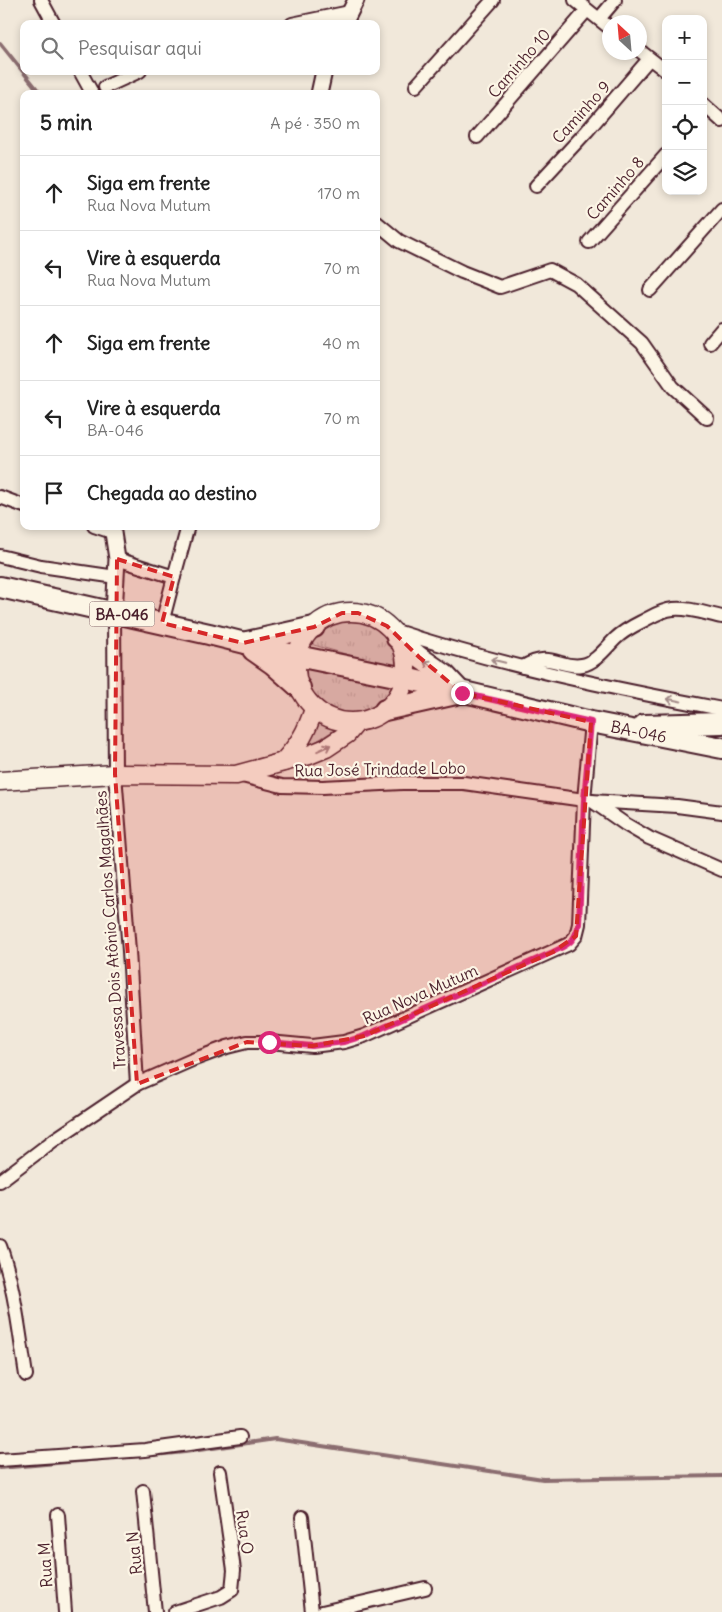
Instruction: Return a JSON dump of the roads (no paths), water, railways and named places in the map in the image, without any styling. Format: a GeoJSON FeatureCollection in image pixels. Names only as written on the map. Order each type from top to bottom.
{"type":"FeatureCollection","features":[{"type":"Feature","properties":{"kind":"main road","name":"BA-046"},"geometry":{"type":"LineString","coordinates":[[0,587],[613,727],[722,748]]}},
{"type":"Feature","properties":{"kind":"main road"},"geometry":{"type":"LineString","coordinates":[[385,710],[462,693],[446,675],[419,657],[394,633],[374,617],[358,612],[342,613],[327,618],[314,627],[303,640],[296,656],[296,675],[302,694],[314,708],[327,717],[342,722],[358,722],[372,718],[385,710],[398,696],[405,678],[406,664],[404,650],[394,633]]}},
{"type":"Feature","properties":{"kind":"main road"},"geometry":{"type":"LineString","coordinates":[[243,643],[314,627]]}},
{"type":"Feature","properties":{"kind":"main road"},"geometry":{"type":"LineString","coordinates":[[243,643],[274,664],[300,688]]}},
{"type":"Feature","properties":{"kind":"main road"},"geometry":{"type":"LineString","coordinates":[[283,762],[305,734],[314,708]]}},
{"type":"Feature","properties":{"kind":"main road"},"geometry":{"type":"LineString","coordinates":[[0,781],[115,774],[236,775],[309,755],[337,742],[358,722]]}},
{"type":"Feature","properties":{"kind":"main road"},"geometry":{"type":"LineString","coordinates":[[613,727],[722,722]]}},
{"type":"Feature","properties":{"kind":"street"},"geometry":{"type":"LineString","coordinates":[[41,0],[52,20]]}},
{"type":"Feature","properties":{"kind":"street"},"geometry":{"type":"LineString","coordinates":[[416,86],[492,0]]}},
{"type":"Feature","properties":{"kind":"street"},"geometry":{"type":"LineString","coordinates":[[575,0],[602,21]]}},
{"type":"Feature","properties":{"kind":"street"},"geometry":{"type":"LineString","coordinates":[[599,19],[615,0]]}},
{"type":"Feature","properties":{"kind":"street","name":"Caminho 10"},"geometry":{"type":"LineString","coordinates":[[477,137],[587,10]]}},
{"type":"Feature","properties":{"kind":"street"},"geometry":{"type":"LineString","coordinates":[[311,20],[350,12]]}},
{"type":"Feature","properties":{"kind":"street"},"geometry":{"type":"LineString","coordinates":[[647,57],[662,68]]}},
{"type":"Feature","properties":{"kind":"street","name":"Caminho 9"},"geometry":{"type":"LineString","coordinates":[[536,186],[587,131],[640,60]]}},
{"type":"Feature","properties":{"kind":"street"},"geometry":{"type":"LineString","coordinates":[[82,75],[91,90]]}},
{"type":"Feature","properties":{"kind":"street"},"geometry":{"type":"LineString","coordinates":[[106,87],[132,75]]}},
{"type":"Feature","properties":{"kind":"street"},"geometry":{"type":"LineString","coordinates":[[320,90],[323,75]]}},
{"type":"Feature","properties":{"kind":"street"},"geometry":{"type":"LineString","coordinates":[[707,110],[722,121]]}},
{"type":"Feature","properties":{"kind":"street","name":"Caminho 8"},"geometry":{"type":"LineString","coordinates":[[589,242],[662,160]]}},
{"type":"Feature","properties":{"kind":"street"},"geometry":{"type":"LineString","coordinates":[[650,290],[722,209]]}},
{"type":"Feature","properties":{"kind":"street"},"geometry":{"type":"LineString","coordinates":[[380,225],[399,242],[462,272],[500,287],[550,270],[576,284],[642,343],[673,386],[707,418]]}},
{"type":"Feature","properties":{"kind":"street"},"geometry":{"type":"LineString","coordinates":[[710,343],[722,329]]}},
{"type":"Feature","properties":{"kind":"street"},"geometry":{"type":"LineString","coordinates":[[0,497],[20,504]]}},
{"type":"Feature","properties":{"kind":"street"},"geometry":{"type":"LineString","coordinates":[[112,530],[117,559],[114,613]]}},
{"type":"Feature","properties":{"kind":"street"},"geometry":{"type":"LineString","coordinates":[[162,623],[187,530]]}},
{"type":"Feature","properties":{"kind":"street"},"geometry":{"type":"LineString","coordinates":[[0,556],[41,566],[116,577]]}},
{"type":"Feature","properties":{"kind":"street"},"geometry":{"type":"LineString","coordinates":[[117,559],[174,577]]}},
{"type":"Feature","properties":{"kind":"street"},"geometry":{"type":"LineString","coordinates":[[523,668],[540,660],[553,660],[573,665],[589,663],[602,653],[619,634],[662,611],[681,609],[722,617]]}},
{"type":"Feature","properties":{"kind":"street","name":"Travessa Dois Atônio Carlos Magalhães"},"geometry":{"type":"LineString","coordinates":[[114,613],[115,774],[137,1084]]}},
{"type":"Feature","properties":{"kind":"street"},"geometry":{"type":"LineString","coordinates":[[394,633],[523,668],[722,710]]}},
{"type":"Feature","properties":{"kind":"street","name":"Rua Nova Mutum"},"geometry":{"type":"LineString","coordinates":[[0,1181],[54,1140],[137,1084],[227,1047],[247,1042],[312,1046],[344,1042],[364,1036],[569,944],[576,936],[579,924],[588,800],[591,722]]}},
{"type":"Feature","properties":{"kind":"street","name":"Rua José Trindade Lobo"},"geometry":{"type":"LineString","coordinates":[[236,775],[282,786],[323,788],[402,783],[464,783],[588,800],[676,806],[722,812]]}},
{"type":"Feature","properties":{"kind":"street"},"geometry":{"type":"LineString","coordinates":[[588,800],[648,838],[722,870]]}},
{"type":"Feature","properties":{"kind":"street"},"geometry":{"type":"LineString","coordinates":[[0,1246],[6,1262],[12,1291],[26,1375]]}},
{"type":"Feature","properties":{"kind":"street"},"geometry":{"type":"LineString","coordinates":[[0,1460],[145,1450],[240,1437]]}},
{"type":"Feature","properties":{"kind":"street","name":"Rua O"},"geometry":{"type":"LineString","coordinates":[[175,1612],[228,1594],[232,1590],[234,1570],[220,1472]]}},
{"type":"Feature","properties":{"kind":"street","name":"Rua N"},"geometry":{"type":"LineString","coordinates":[[143,1491],[155,1612]]}},
{"type":"Feature","properties":{"kind":"street","name":"Rua M"},"geometry":{"type":"LineString","coordinates":[[58,1515],[65,1612]]}},
{"type":"Feature","properties":{"kind":"street"},"geometry":{"type":"LineString","coordinates":[[302,1517],[312,1612]]}},
{"type":"Feature","properties":{"kind":"street"},"geometry":{"type":"LineString","coordinates":[[322,1612],[425,1588]]}},
{"type":"Feature","properties":{"kind":"waterway"},"geometry":{"type":"LineString","coordinates":[[0,43],[20,68]]}},
{"type":"Feature","properties":{"kind":"waterway"},"geometry":{"type":"LineString","coordinates":[[26,75],[38,90]]}},
{"type":"Feature","properties":{"kind":"waterway"},"geometry":{"type":"LineString","coordinates":[[154,1455],[275,1439],[543,1479],[722,1476]]}},
{"type":"Feature","properties":{"kind":"waterway"},"geometry":{"type":"LineString","coordinates":[[0,1468],[102,1459]]}}]}
